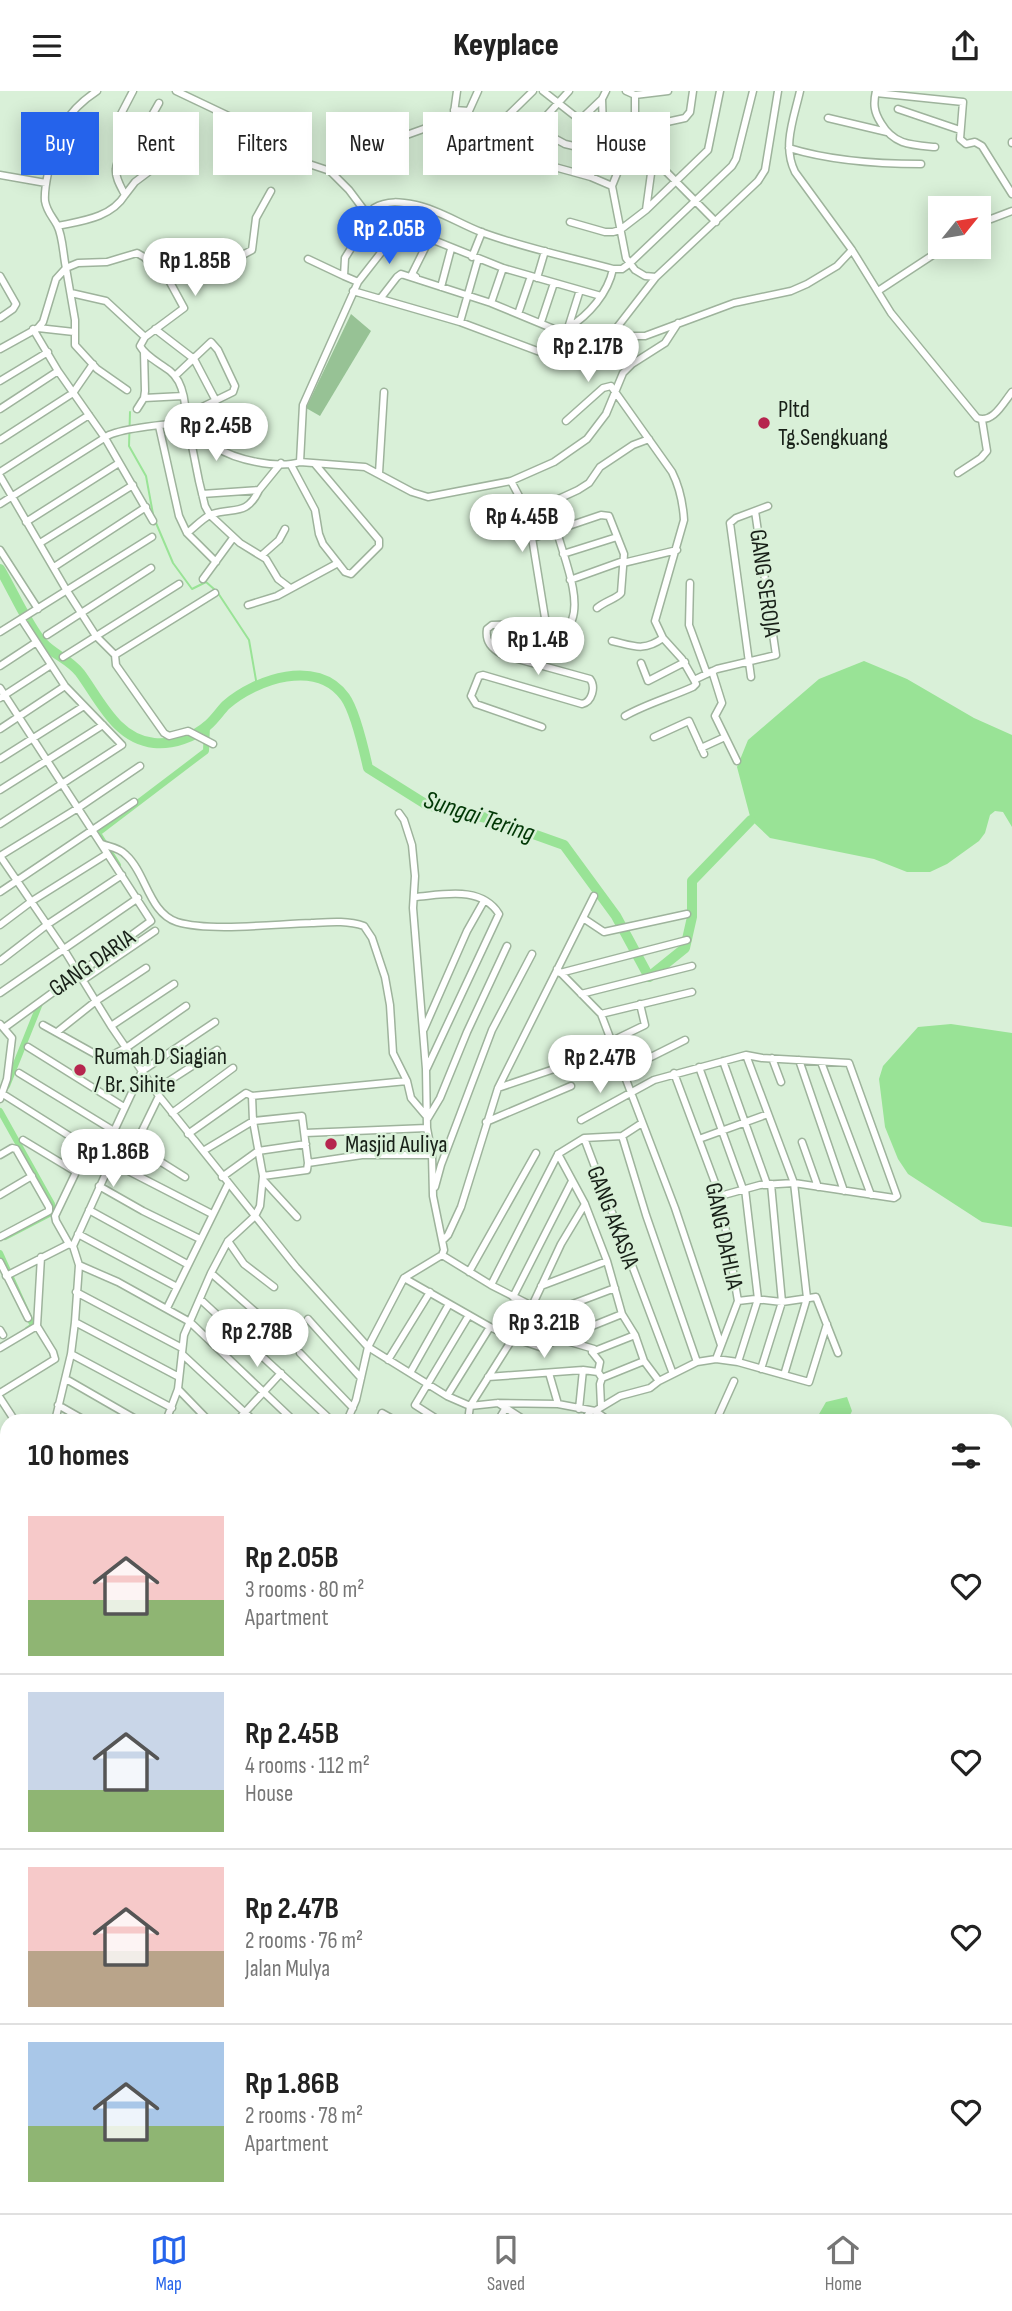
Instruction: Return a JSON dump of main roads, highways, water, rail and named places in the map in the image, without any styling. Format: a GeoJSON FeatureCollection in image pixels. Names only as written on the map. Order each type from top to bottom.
{"type":"FeatureCollection","features":[{"type":"Feature","properties":{"kind":"waterway"},"geometry":{"type":"LineString","coordinates":[[130,412],[129,446],[146,476],[153,514]]}},
{"type":"Feature","properties":{"kind":"waterway"},"geometry":{"type":"LineString","coordinates":[[156,523],[173,563],[192,589],[206,582],[214,589]]}},
{"type":"Feature","properties":{"kind":"waterway","name":"Sungai Tering"},"geometry":{"type":"LineString","coordinates":[[0,569],[43,643],[76,668],[119,726],[141,740],[161,743],[190,736],[208,725],[226,705],[253,687],[269,681],[303,676],[319,678],[333,685],[345,697],[352,711],[368,768],[427,805],[491,819],[564,845],[616,916],[649,977],[685,948],[692,917],[692,881],[751,820]]}},
{"type":"Feature","properties":{"kind":"waterway"},"geometry":{"type":"LineString","coordinates":[[218,593],[249,640],[257,686]]}},
{"type":"Feature","properties":{"kind":"waterway"},"geometry":{"type":"LineString","coordinates":[[118,865],[98,833],[206,751],[207,726]]}},
{"type":"Feature","properties":{"kind":"waterway"},"geometry":{"type":"LineString","coordinates":[[7,1086],[41,1001]]}},
{"type":"Feature","properties":{"kind":"waterway"},"geometry":{"type":"LineString","coordinates":[[0,1111],[52,1204],[53,1212],[5,1237]]}},
{"type":"Feature","properties":{"kind":"waterway"},"geometry":{"type":"LineString","coordinates":[[0,1253],[33,1326],[28,1329]]}},
{"type":"Feature","properties":{"kind":"place","name":"Pltd Tg.Sengkuang"},"geometry":{"type":"Point","coordinates":[764,423]}},
{"type":"Feature","properties":{"kind":"place","name":"Rumah D Siagian / Br. Sihite"},"geometry":{"type":"Point","coordinates":[80,1070]}},
{"type":"Feature","properties":{"kind":"place","name":"Masjid Auliya"},"geometry":{"type":"Point","coordinates":[331,1144]}}]}
